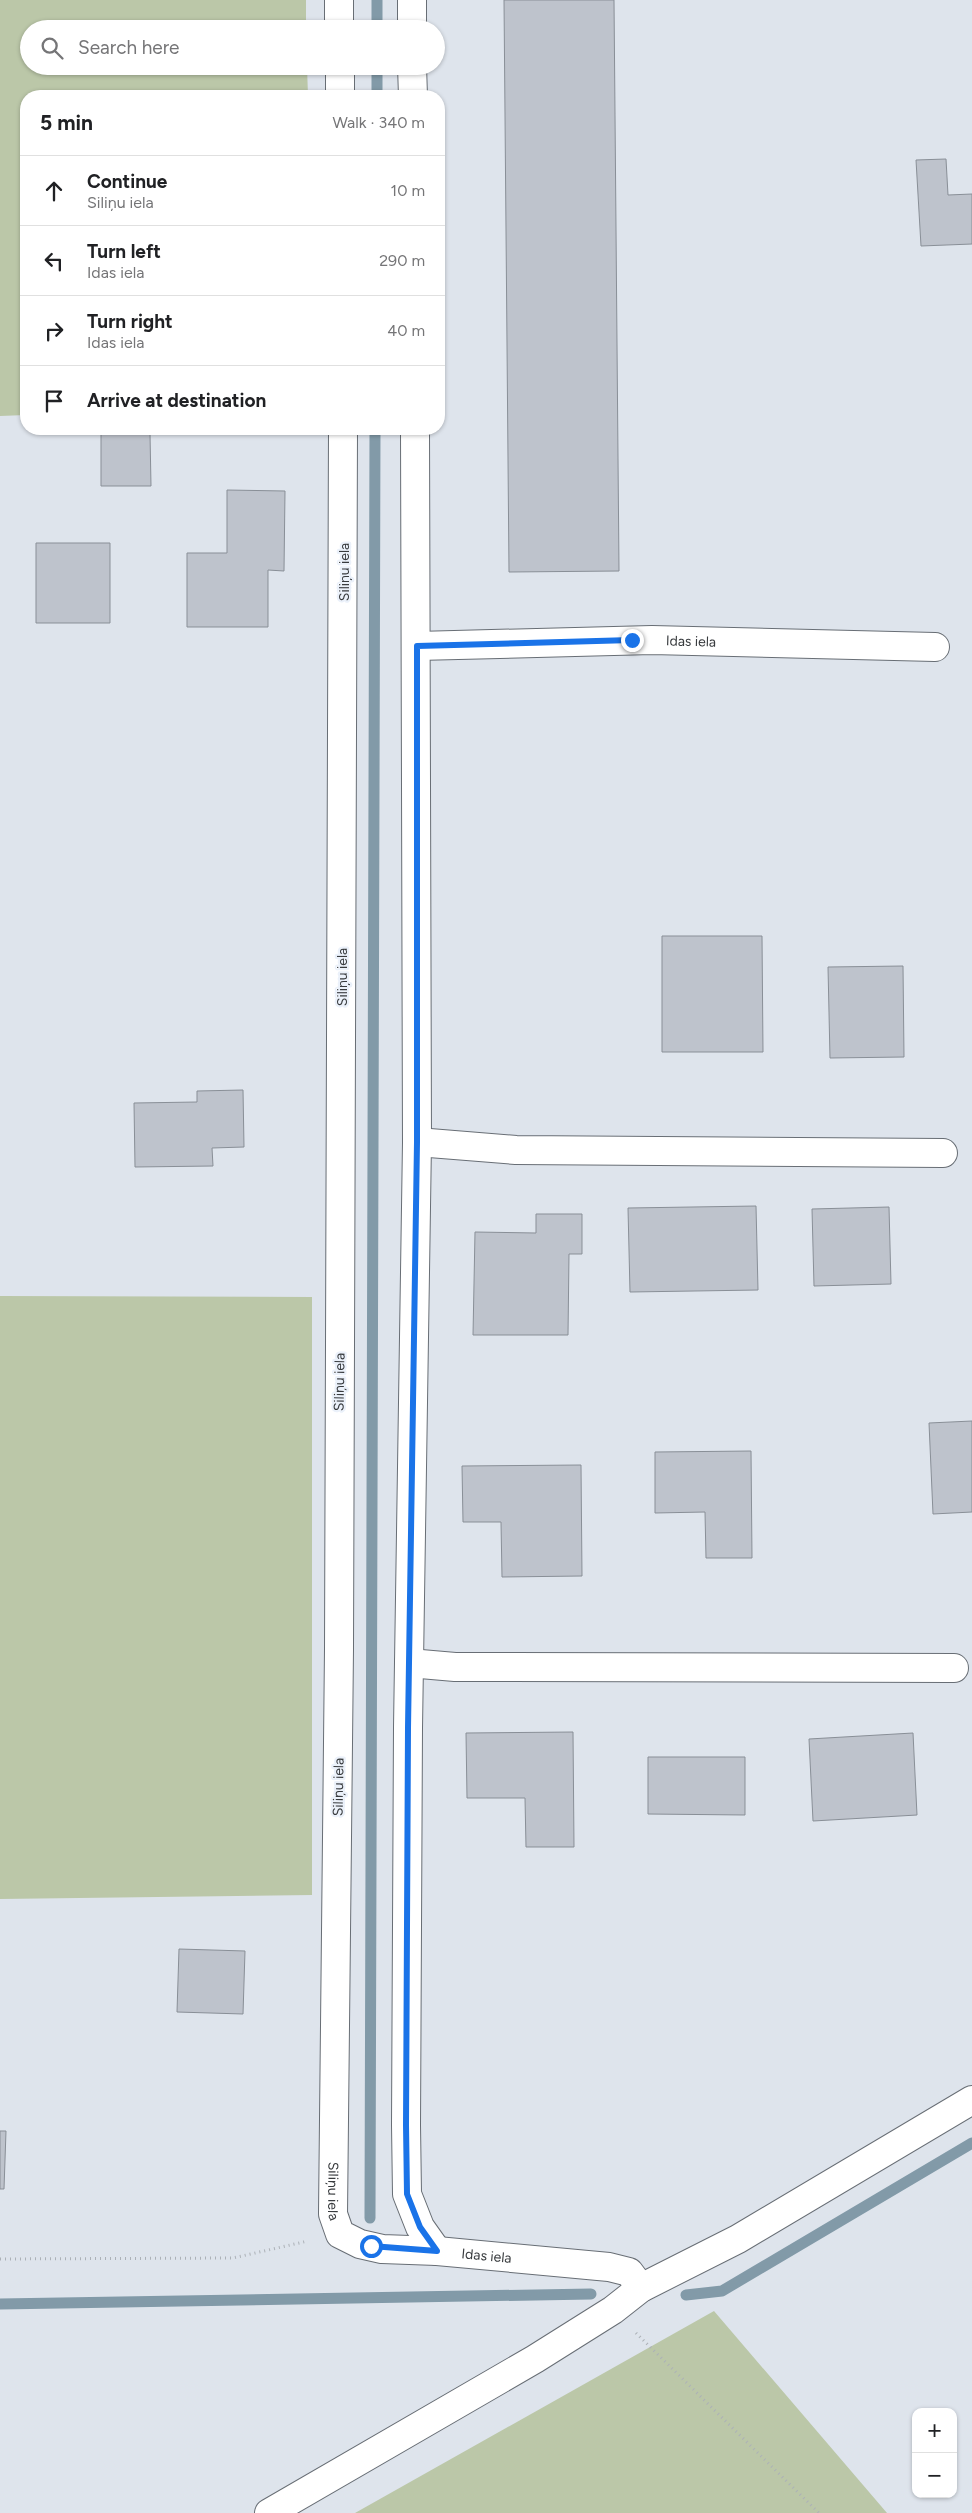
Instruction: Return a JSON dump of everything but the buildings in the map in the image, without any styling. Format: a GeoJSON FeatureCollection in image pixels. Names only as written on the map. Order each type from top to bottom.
{"type":"FeatureCollection","features":[{"type":"Feature","properties":{"kind":"street"},"geometry":{"type":"LineString","coordinates":[[339,0],[339,20]]}},
{"type":"Feature","properties":{"kind":"street"},"geometry":{"type":"LineString","coordinates":[[412,0],[412,20]]}},
{"type":"Feature","properties":{"kind":"street"},"geometry":{"type":"LineString","coordinates":[[340,75],[340,90]]}},
{"type":"Feature","properties":{"kind":"street"},"geometry":{"type":"LineString","coordinates":[[412,75],[412,90]]}},
{"type":"Feature","properties":{"kind":"street","name":"Siliņu iela"},"geometry":{"type":"LineString","coordinates":[[343,435],[339,1658],[333,2214],[340,2234],[360,2244],[382,2248],[437,2251]]}},
{"type":"Feature","properties":{"kind":"street"},"geometry":{"type":"LineString","coordinates":[[415,435],[417,1142],[406,2115],[407,2194],[420,2227],[437,2251]]}},
{"type":"Feature","properties":{"kind":"street","name":"Idas iela"},"geometry":{"type":"LineString","coordinates":[[417,646],[652,640],[936,647]]}},
{"type":"Feature","properties":{"kind":"street"},"geometry":{"type":"LineString","coordinates":[[417,1142],[516,1150],[943,1153]]}},
{"type":"Feature","properties":{"kind":"street"},"geometry":{"type":"LineString","coordinates":[[410,1663],[455,1667],[954,1668]]}},
{"type":"Feature","properties":{"kind":"street"},"geometry":{"type":"LineString","coordinates":[[269,2513],[535,2358],[613,2310],[641,2288],[738,2239],[972,2100]]}},
{"type":"Feature","properties":{"kind":"street","name":"Idas iela"},"geometry":{"type":"LineString","coordinates":[[437,2251],[609,2267],[629,2272],[641,2288]]}},
{"type":"Feature","properties":{"kind":"path"},"geometry":{"type":"LineString","coordinates":[[0,2259],[233,2258],[340,2234]]}},
{"type":"Feature","properties":{"kind":"path"},"geometry":{"type":"LineString","coordinates":[[613,2310],[819,2513]]}},
{"type":"Feature","properties":{"kind":"green space"},"geometry":{"type":"Polygon","coordinates":[[[0,0],[306,0],[306,20],[20,20],[20,75],[307,75],[308,90],[20,90],[20,415],[0,416],[0,0]]]}},
{"type":"Feature","properties":{"kind":"green space"},"geometry":{"type":"Polygon","coordinates":[[[0,1296],[312,1297],[312,1895],[0,1899],[0,1296]]]}},
{"type":"Feature","properties":{"kind":"green space"},"geometry":{"type":"Polygon","coordinates":[[[714,2311],[887,2513],[355,2513],[714,2311]]]}},
{"type":"Feature","properties":{"kind":"waterway"},"geometry":{"type":"LineString","coordinates":[[377,0],[377,20]]}},
{"type":"Feature","properties":{"kind":"waterway"},"geometry":{"type":"LineString","coordinates":[[377,75],[377,90]]}},
{"type":"Feature","properties":{"kind":"waterway"},"geometry":{"type":"LineString","coordinates":[[370,2218],[375,435]]}},
{"type":"Feature","properties":{"kind":"waterway"},"geometry":{"type":"LineString","coordinates":[[686,2295],[722,2291],[972,2143]]}},
{"type":"Feature","properties":{"kind":"waterway"},"geometry":{"type":"LineString","coordinates":[[0,2304],[591,2294]]}},
{"type":"Feature","properties":{"kind":"route"},"geometry":{"type":"LineString","coordinates":[[371,2246],[437,2251],[420,2227],[407,2194],[406,2125],[408,1728],[417,1142],[417,646],[632,640]]}}]}
